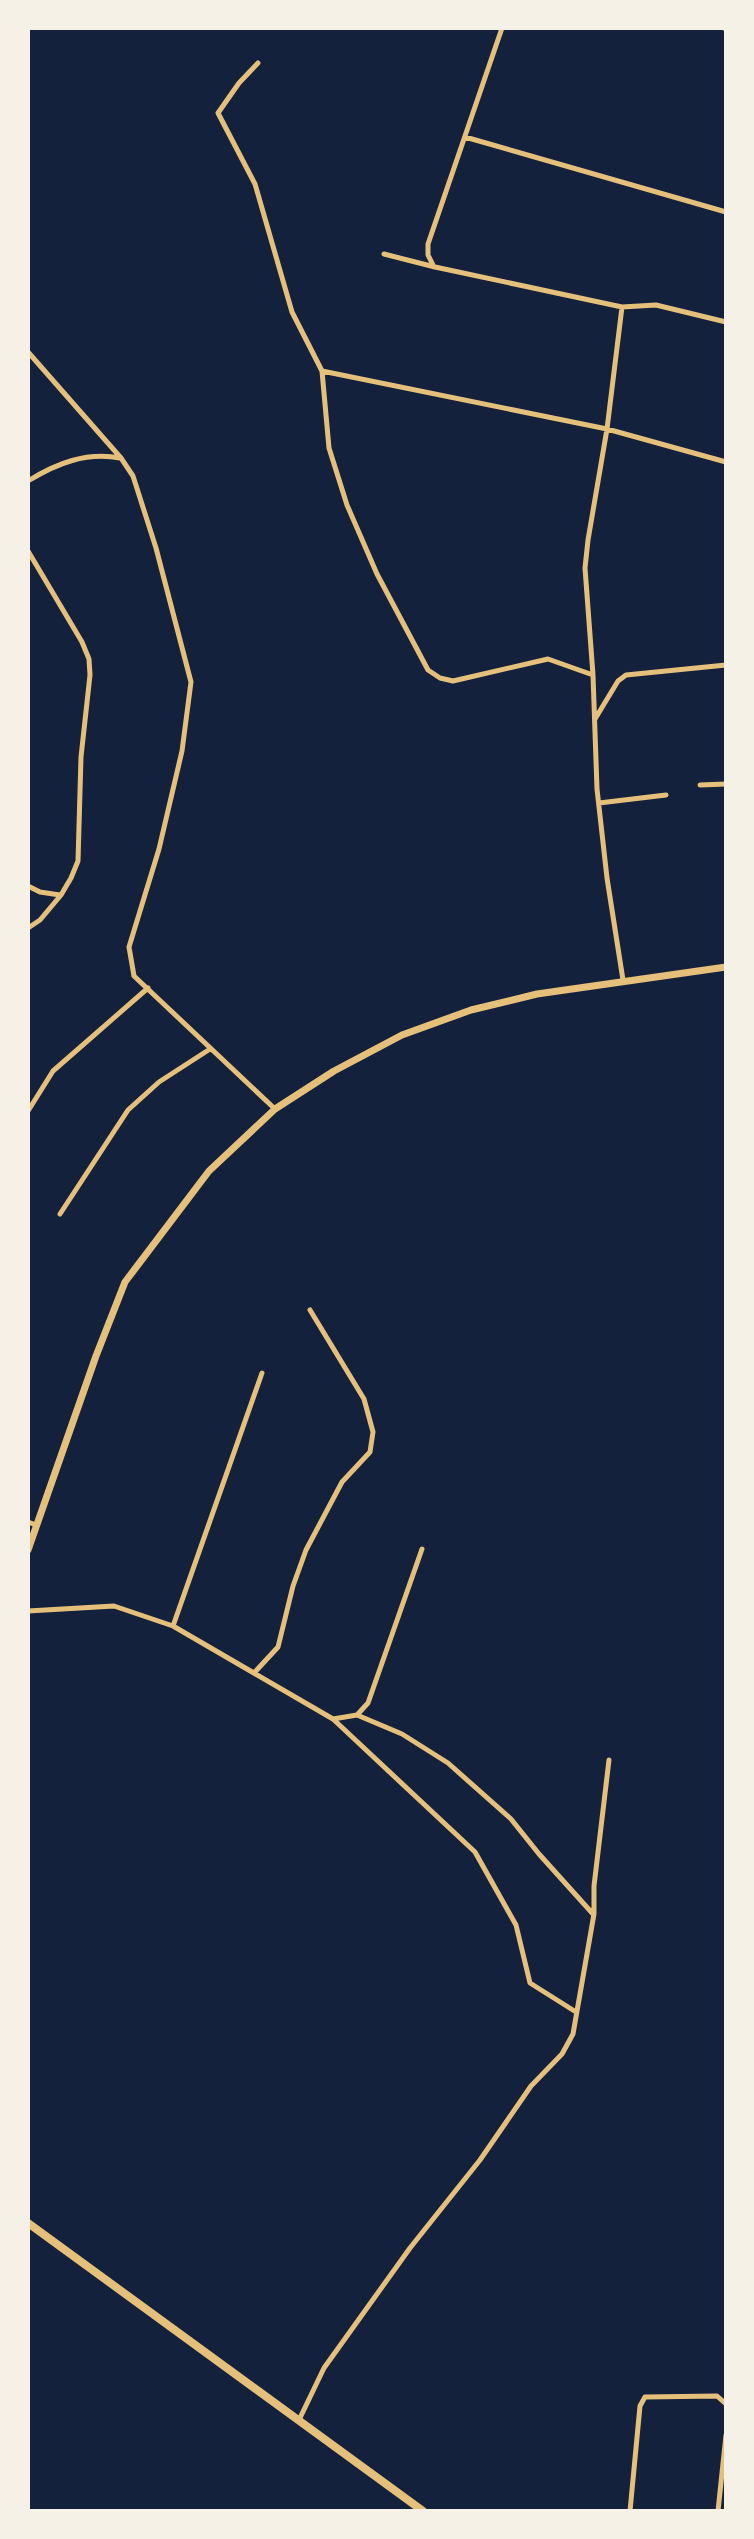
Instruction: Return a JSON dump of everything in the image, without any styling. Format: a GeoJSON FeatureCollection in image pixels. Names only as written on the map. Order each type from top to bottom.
{"type":"FeatureCollection","features":[{"type":"Feature","properties":{"kind":"main road"},"geometry":{"type":"LineString","coordinates":[[28,1550],[32,1523],[125,1282],[209,1171],[275,1109],[334,1071],[402,1035],[471,1010],[537,994],[726,967]]}},
{"type":"Feature","properties":{"kind":"main road"},"geometry":{"type":"LineString","coordinates":[[28,2223],[423,2511]]}},
{"type":"Feature","properties":{"kind":"street"},"geometry":{"type":"LineString","coordinates":[[435,267],[428,255],[428,244],[502,28]]}},
{"type":"Feature","properties":{"kind":"street"},"geometry":{"type":"LineString","coordinates":[[258,63],[218,113],[255,184],[292,312],[322,371],[329,448],[347,505],[377,574],[428,670],[440,678],[453,681],[548,659],[593,675]]}},
{"type":"Feature","properties":{"kind":"street"},"geometry":{"type":"LineString","coordinates":[[465,137],[726,212]]}},
{"type":"Feature","properties":{"kind":"street"},"geometry":{"type":"LineString","coordinates":[[384,254],[622,307],[656,305],[726,322]]}},
{"type":"Feature","properties":{"kind":"street"},"geometry":{"type":"LineString","coordinates":[[622,307],[585,568],[599,803],[623,980]]}},
{"type":"Feature","properties":{"kind":"street"},"geometry":{"type":"LineString","coordinates":[[28,352],[121,458],[133,476],[156,548],[191,682],[182,751],[159,849],[129,947],[134,976],[275,1109]]}},
{"type":"Feature","properties":{"kind":"street"},"geometry":{"type":"LineString","coordinates":[[322,371],[607,429],[726,462]]}},
{"type":"Feature","properties":{"kind":"street"},"geometry":{"type":"LineString","coordinates":[[28,481],[71,460],[90,456],[121,458]]}},
{"type":"Feature","properties":{"kind":"street"},"geometry":{"type":"LineString","coordinates":[[28,551],[82,642],[89,659],[90,675],[81,757],[78,861],[61,895],[40,920],[28,928]]}},
{"type":"Feature","properties":{"kind":"street"},"geometry":{"type":"LineString","coordinates":[[593,721],[618,681],[626,675],[726,665]]}},
{"type":"Feature","properties":{"kind":"street"},"geometry":{"type":"LineString","coordinates":[[700,785],[726,784]]}},
{"type":"Feature","properties":{"kind":"street"},"geometry":{"type":"LineString","coordinates":[[599,803],[666,795]]}},
{"type":"Feature","properties":{"kind":"street"},"geometry":{"type":"LineString","coordinates":[[28,886],[40,892],[61,895]]}},
{"type":"Feature","properties":{"kind":"street"},"geometry":{"type":"LineString","coordinates":[[28,1111],[53,1071],[148,988]]}},
{"type":"Feature","properties":{"kind":"street"},"geometry":{"type":"LineString","coordinates":[[60,1214],[128,1110],[159,1082],[210,1049]]}},
{"type":"Feature","properties":{"kind":"street"},"geometry":{"type":"LineString","coordinates":[[254,1673],[278,1647],[293,1586],[306,1550],[342,1482],[370,1452],[373,1432],[364,1399],[310,1310]]}},
{"type":"Feature","properties":{"kind":"street"},"geometry":{"type":"LineString","coordinates":[[173,1626],[262,1373]]}},
{"type":"Feature","properties":{"kind":"street"},"geometry":{"type":"LineString","coordinates":[[357,1715],[368,1703],[381,1671],[422,1549]]}},
{"type":"Feature","properties":{"kind":"street"},"geometry":{"type":"LineString","coordinates":[[28,1611],[114,1606],[173,1626],[333,1719],[475,1852],[516,1925],[530,1983],[576,2012]]}},
{"type":"Feature","properties":{"kind":"street"},"geometry":{"type":"LineString","coordinates":[[333,1719],[357,1715],[402,1734],[448,1763],[511,1819],[594,1914]]}},
{"type":"Feature","properties":{"kind":"street"},"geometry":{"type":"LineString","coordinates":[[299,2421],[324,2368],[410,2248],[480,2160],[531,2086],[562,2054],[573,2034],[594,1914],[594,1886],[609,1760]]}},
{"type":"Feature","properties":{"kind":"street"},"geometry":{"type":"LineString","coordinates":[[630,2511],[640,2406],[645,2397],[717,2396],[726,2404]]}},
{"type":"Feature","properties":{"kind":"street"},"geometry":{"type":"LineString","coordinates":[[718,2511],[726,2435]]}}]}
